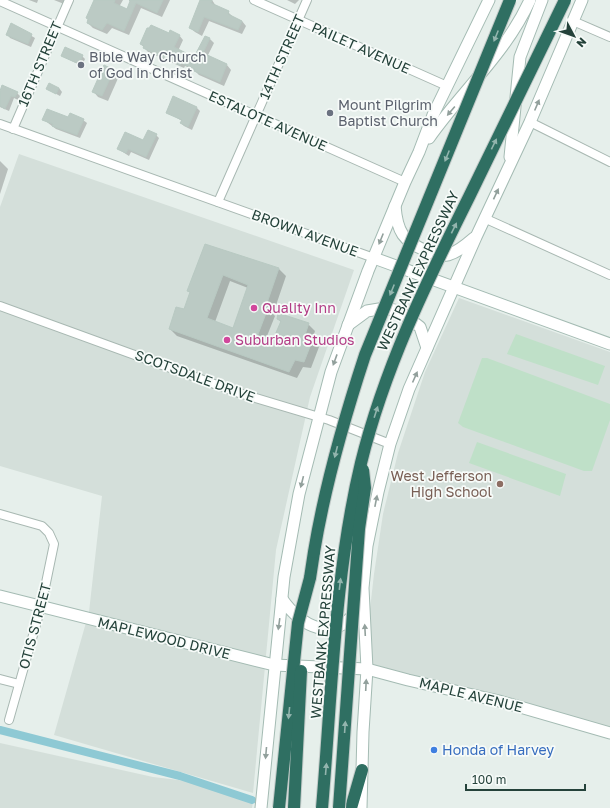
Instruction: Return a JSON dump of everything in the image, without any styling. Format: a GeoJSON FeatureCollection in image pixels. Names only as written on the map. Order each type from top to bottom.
{"type":"FeatureCollection","features":[{"type":"Feature","properties":{"kind":"highway","name":"WESTBANK EXPRESSWAY"},"geometry":{"type":"LineString","coordinates":[[294,808],[301,656],[310,578],[319,521],[346,412],[365,355],[510,0]]}},
{"type":"Feature","properties":{"kind":"highway","name":"WESTBANK EXPRESSWAY"},"geometry":{"type":"LineString","coordinates":[[322,808],[335,623],[346,543],[361,463],[386,381],[423,290],[564,0]]}},
{"type":"Feature","properties":{"kind":"highway"},"geometry":{"type":"LineString","coordinates":[[338,808],[359,529],[366,488],[361,463]]}},
{"type":"Feature","properties":{"kind":"highway"},"geometry":{"type":"LineString","coordinates":[[279,808],[298,623],[310,578]]}},
{"type":"Feature","properties":{"kind":"highway"},"geometry":{"type":"LineString","coordinates":[[351,808],[362,770]]}},
{"type":"Feature","properties":{"kind":"main road"},"geometry":{"type":"LineString","coordinates":[[261,808],[274,664],[284,577],[299,494],[318,417],[331,372],[348,324],[395,206],[420,152],[433,115],[489,0]]}},
{"type":"Feature","properties":{"kind":"main road"},"geometry":{"type":"LineString","coordinates":[[420,152],[436,129],[504,45],[524,14],[530,0]]}},
{"type":"Feature","properties":{"kind":"main road"},"geometry":{"type":"LineString","coordinates":[[509,166],[520,57],[542,0]]}},
{"type":"Feature","properties":{"kind":"main road"},"geometry":{"type":"LineString","coordinates":[[362,808],[362,770],[367,669],[363,588],[367,546],[390,444],[409,389],[484,218],[530,122],[582,0]]}},
{"type":"Feature","properties":{"kind":"main road"},"geometry":{"type":"LineString","coordinates":[[395,206],[399,228],[406,239],[416,247],[434,254],[445,255],[458,250],[476,237]]}},
{"type":"Feature","properties":{"kind":"main road","name":"BROWN AVENUE"},"geometry":{"type":"LineString","coordinates":[[374,258],[610,344]]}},
{"type":"Feature","properties":{"kind":"main road"},"geometry":{"type":"LineString","coordinates":[[348,324],[367,310],[385,308],[399,311],[420,327],[427,348]]}},
{"type":"Feature","properties":{"kind":"main road","name":"MAPLEWOOD DRIVE"},"geometry":{"type":"LineString","coordinates":[[0,596],[274,664],[331,667]]}},
{"type":"Feature","properties":{"kind":"main road"},"geometry":{"type":"LineString","coordinates":[[282,599],[290,610],[310,626],[321,628],[340,627],[350,620],[364,601]]}},
{"type":"Feature","properties":{"kind":"main road","name":"MAPLE AVENUE"},"geometry":{"type":"LineString","coordinates":[[331,667],[367,669],[499,701],[610,733]]}},
{"type":"Feature","properties":{"kind":"street","name":"16TH STREET"},"geometry":{"type":"LineString","coordinates":[[12,129],[69,0]]}},
{"type":"Feature","properties":{"kind":"street","name":"PAILET AVENUE"},"geometry":{"type":"LineString","coordinates":[[254,0],[447,86]]}},
{"type":"Feature","properties":{"kind":"street","name":"14TH STREET"},"geometry":{"type":"LineString","coordinates":[[218,202],[306,0]]}},
{"type":"Feature","properties":{"kind":"street","name":"ESTALOTE AVENUE"},"geometry":{"type":"LineString","coordinates":[[0,1],[405,182]]}},
{"type":"Feature","properties":{"kind":"street"},"geometry":{"type":"LineString","coordinates":[[573,21],[610,37]]}},
{"type":"Feature","properties":{"kind":"street"},"geometry":{"type":"LineString","coordinates":[[530,122],[610,162]]}},
{"type":"Feature","properties":{"kind":"street","name":"BROWN AVENUE"},"geometry":{"type":"LineString","coordinates":[[0,124],[374,258]]}},
{"type":"Feature","properties":{"kind":"street"},"geometry":{"type":"LineString","coordinates":[[484,218],[610,275]]}},
{"type":"Feature","properties":{"kind":"street","name":"SCOTSDALE DRIVE"},"geometry":{"type":"LineString","coordinates":[[0,306],[239,393],[318,417],[390,444]]}},
{"type":"Feature","properties":{"kind":"street","name":"OTIS STREET"},"geometry":{"type":"LineString","coordinates":[[0,514],[42,526],[49,532],[54,544],[42,607],[9,720]]}},
{"type":"Feature","properties":{"kind":"street"},"geometry":{"type":"LineString","coordinates":[[0,678],[19,684]]}},
{"type":"Feature","properties":{"kind":"shaded area"},"geometry":{"type":"Polygon","coordinates":[[[19,154],[354,270],[310,397],[276,550],[253,793],[54,735],[89,612],[102,496],[0,466],[0,207],[19,154]]]}},
{"type":"Feature","properties":{"kind":"shaded area","name":"West Jefferson High School"},"geometry":{"type":"Polygon","coordinates":[[[459,298],[610,352],[610,728],[364,662],[374,574],[383,514],[398,453],[425,372],[459,298]]]}},
{"type":"Feature","properties":{"kind":"shaded area"},"geometry":{"type":"Polygon","coordinates":[[[0,743],[153,777],[187,781],[221,790],[253,802],[252,808],[0,808],[0,743]]]}},
{"type":"Feature","properties":{"kind":"green space"},"geometry":{"type":"Polygon","coordinates":[[[516,334],[605,366],[598,385],[507,354],[516,334]]]}},
{"type":"Feature","properties":{"kind":"green space"},"geometry":{"type":"Polygon","coordinates":[[[482,358],[487,358],[610,404],[610,420],[592,471],[584,471],[463,427],[458,423],[482,358]]]}},
{"type":"Feature","properties":{"kind":"green space"},"geometry":{"type":"Polygon","coordinates":[[[477,442],[566,474],[560,496],[469,463],[477,442]]]}},
{"type":"Feature","properties":{"kind":"building"},"geometry":{"type":"Polygon","coordinates":[[[94,0],[115,0],[114,3],[127,9],[129,0],[163,0],[157,13],[136,3],[124,31],[107,23],[102,30],[87,23],[88,19],[86,18],[94,0]]]}},
{"type":"Feature","properties":{"kind":"building"},"geometry":{"type":"Polygon","coordinates":[[[200,0],[212,0],[211,3],[229,11],[228,14],[242,21],[238,30],[204,17],[198,32],[189,28],[200,0]]]}},
{"type":"Feature","properties":{"kind":"building"},"geometry":{"type":"Polygon","coordinates":[[[11,23],[32,34],[28,44],[6,35],[11,23]]]}},
{"type":"Feature","properties":{"kind":"building"},"geometry":{"type":"Polygon","coordinates":[[[151,25],[169,33],[170,30],[180,35],[174,47],[194,57],[205,36],[210,38],[203,53],[227,64],[220,82],[194,71],[195,69],[181,63],[180,65],[143,48],[144,46],[140,44],[147,28],[151,25]]]}},
{"type":"Feature","properties":{"kind":"building"},"geometry":{"type":"Polygon","coordinates":[[[65,47],[83,55],[79,64],[61,56],[65,47]]]}},
{"type":"Feature","properties":{"kind":"building"},"geometry":{"type":"Polygon","coordinates":[[[104,65],[114,70],[102,96],[92,92],[104,65]]]}},
{"type":"Feature","properties":{"kind":"building"},"geometry":{"type":"Polygon","coordinates":[[[49,83],[59,88],[56,94],[46,89],[49,83]]]}},
{"type":"Feature","properties":{"kind":"building"},"geometry":{"type":"Polygon","coordinates":[[[2,85],[18,92],[15,97],[11,96],[5,109],[0,106],[0,91],[2,85]]]}},
{"type":"Feature","properties":{"kind":"building"},"geometry":{"type":"Polygon","coordinates":[[[173,96],[197,107],[188,127],[180,123],[182,120],[166,113],[173,96]]]}},
{"type":"Feature","properties":{"kind":"building"},"geometry":{"type":"Polygon","coordinates":[[[47,109],[68,117],[70,113],[84,119],[77,135],[52,126],[53,124],[42,120],[47,109]]]}},
{"type":"Feature","properties":{"kind":"building"},"geometry":{"type":"Polygon","coordinates":[[[148,130],[157,134],[146,157],[128,149],[126,153],[117,149],[125,132],[143,140],[148,130]]]}},
{"type":"Feature","properties":{"kind":"building","name":"Quality Inn"},"geometry":{"type":"Polygon","coordinates":[[[205,244],[279,268],[266,306],[268,308],[257,337],[272,342],[281,321],[277,319],[278,313],[309,323],[305,335],[313,339],[304,362],[295,360],[289,372],[169,329],[176,307],[184,309],[190,292],[187,291],[205,244]],[[223,275],[207,318],[233,328],[248,285],[223,275]]]}},
{"type":"Feature","properties":{"kind":"waterway"},"geometry":{"type":"LineString","coordinates":[[0,730],[180,776],[252,800]]}},
{"type":"Feature","properties":{"kind":"place","name":"Bible Way Church of God in Christ"},"geometry":{"type":"Point","coordinates":[81,65]}},
{"type":"Feature","properties":{"kind":"place","name":"Mount Pilgrim Baptist Church"},"geometry":{"type":"Point","coordinates":[330,113]}},
{"type":"Feature","properties":{"kind":"place","name":"Quality Inn"},"geometry":{"type":"Point","coordinates":[254,308]}},
{"type":"Feature","properties":{"kind":"place","name":"Suburban Studios"},"geometry":{"type":"Point","coordinates":[227,340]}},
{"type":"Feature","properties":{"kind":"place","name":"West Jefferson High School"},"geometry":{"type":"Point","coordinates":[500,484]}},
{"type":"Feature","properties":{"kind":"place","name":"Honda of Harvey"},"geometry":{"type":"Point","coordinates":[434,750]}}]}
